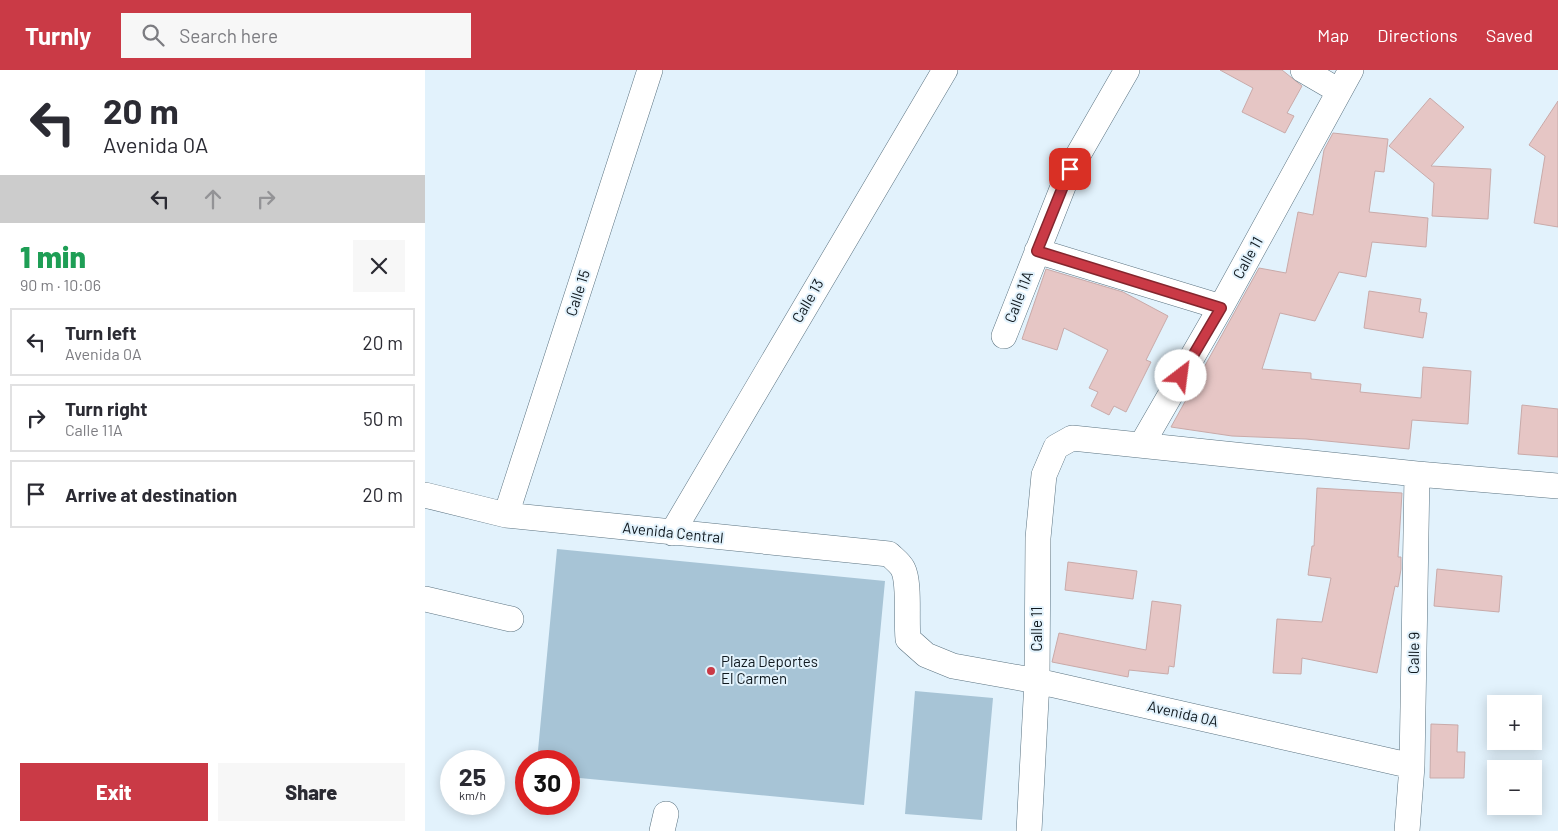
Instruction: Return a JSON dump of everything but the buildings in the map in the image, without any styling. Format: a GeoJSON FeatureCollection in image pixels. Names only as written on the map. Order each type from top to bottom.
{"type":"FeatureCollection","features":[{"type":"Feature","properties":{"kind":"street","name":"Calle 15"},"geometry":{"type":"LineString","coordinates":[[506,515],[650,70]]}},
{"type":"Feature","properties":{"kind":"street","name":"Calle 13"},"geometry":{"type":"LineString","coordinates":[[672,533],[945,70]]}},
{"type":"Feature","properties":{"kind":"street","name":"Calle 11A"},"geometry":{"type":"LineString","coordinates":[[1004,336],[1070,169],[1127,70]]}},
{"type":"Feature","properties":{"kind":"street"},"geometry":{"type":"LineString","coordinates":[[1303,70],[1345,80]]}},
{"type":"Feature","properties":{"kind":"street","name":"Calle 11"},"geometry":{"type":"LineString","coordinates":[[1029,831],[1037,680],[1038,538],[1044,476],[1056,448],[1072,438],[1142,444],[1221,308],[1345,80]]}},
{"type":"Feature","properties":{"kind":"street"},"geometry":{"type":"LineString","coordinates":[[1037,251],[1221,308]]}},
{"type":"Feature","properties":{"kind":"street"},"geometry":{"type":"LineString","coordinates":[[1142,444],[1417,474],[1558,486]]}},
{"type":"Feature","properties":{"kind":"street","name":"Calle 9"},"geometry":{"type":"LineString","coordinates":[[1407,831],[1412,766],[1417,474]]}},
{"type":"Feature","properties":{"kind":"street","name":"Avenida Central"},"geometry":{"type":"LineString","coordinates":[[425,496],[506,515],[889,554],[902,567],[907,581],[905,617],[908,639],[926,655],[953,666]]}},
{"type":"Feature","properties":{"kind":"street"},"geometry":{"type":"LineString","coordinates":[[425,599],[511,619]]}},
{"type":"Feature","properties":{"kind":"street","name":"Avenida 0A"},"geometry":{"type":"LineString","coordinates":[[953,666],[1037,680],[1412,766]]}},
{"type":"Feature","properties":{"kind":"shaded area","name":"Plaza Deportes El Carmen"},"geometry":{"type":"Polygon","coordinates":[[[557,549],[885,581],[864,805],[580,778],[580,750],[538,750],[557,549]]]}},
{"type":"Feature","properties":{"kind":"shaded area"},"geometry":{"type":"Polygon","coordinates":[[[915,691],[993,698],[982,820],[905,814],[915,691]]]}},
{"type":"Feature","properties":{"kind":"place","name":"Plaza Deportes El Carmen"},"geometry":{"type":"Point","coordinates":[711,671]}},
{"type":"Feature","properties":{"kind":"route"},"geometry":{"type":"LineString","coordinates":[[1070,169],[1037,251],[1221,308],[1181,376]]}}]}
